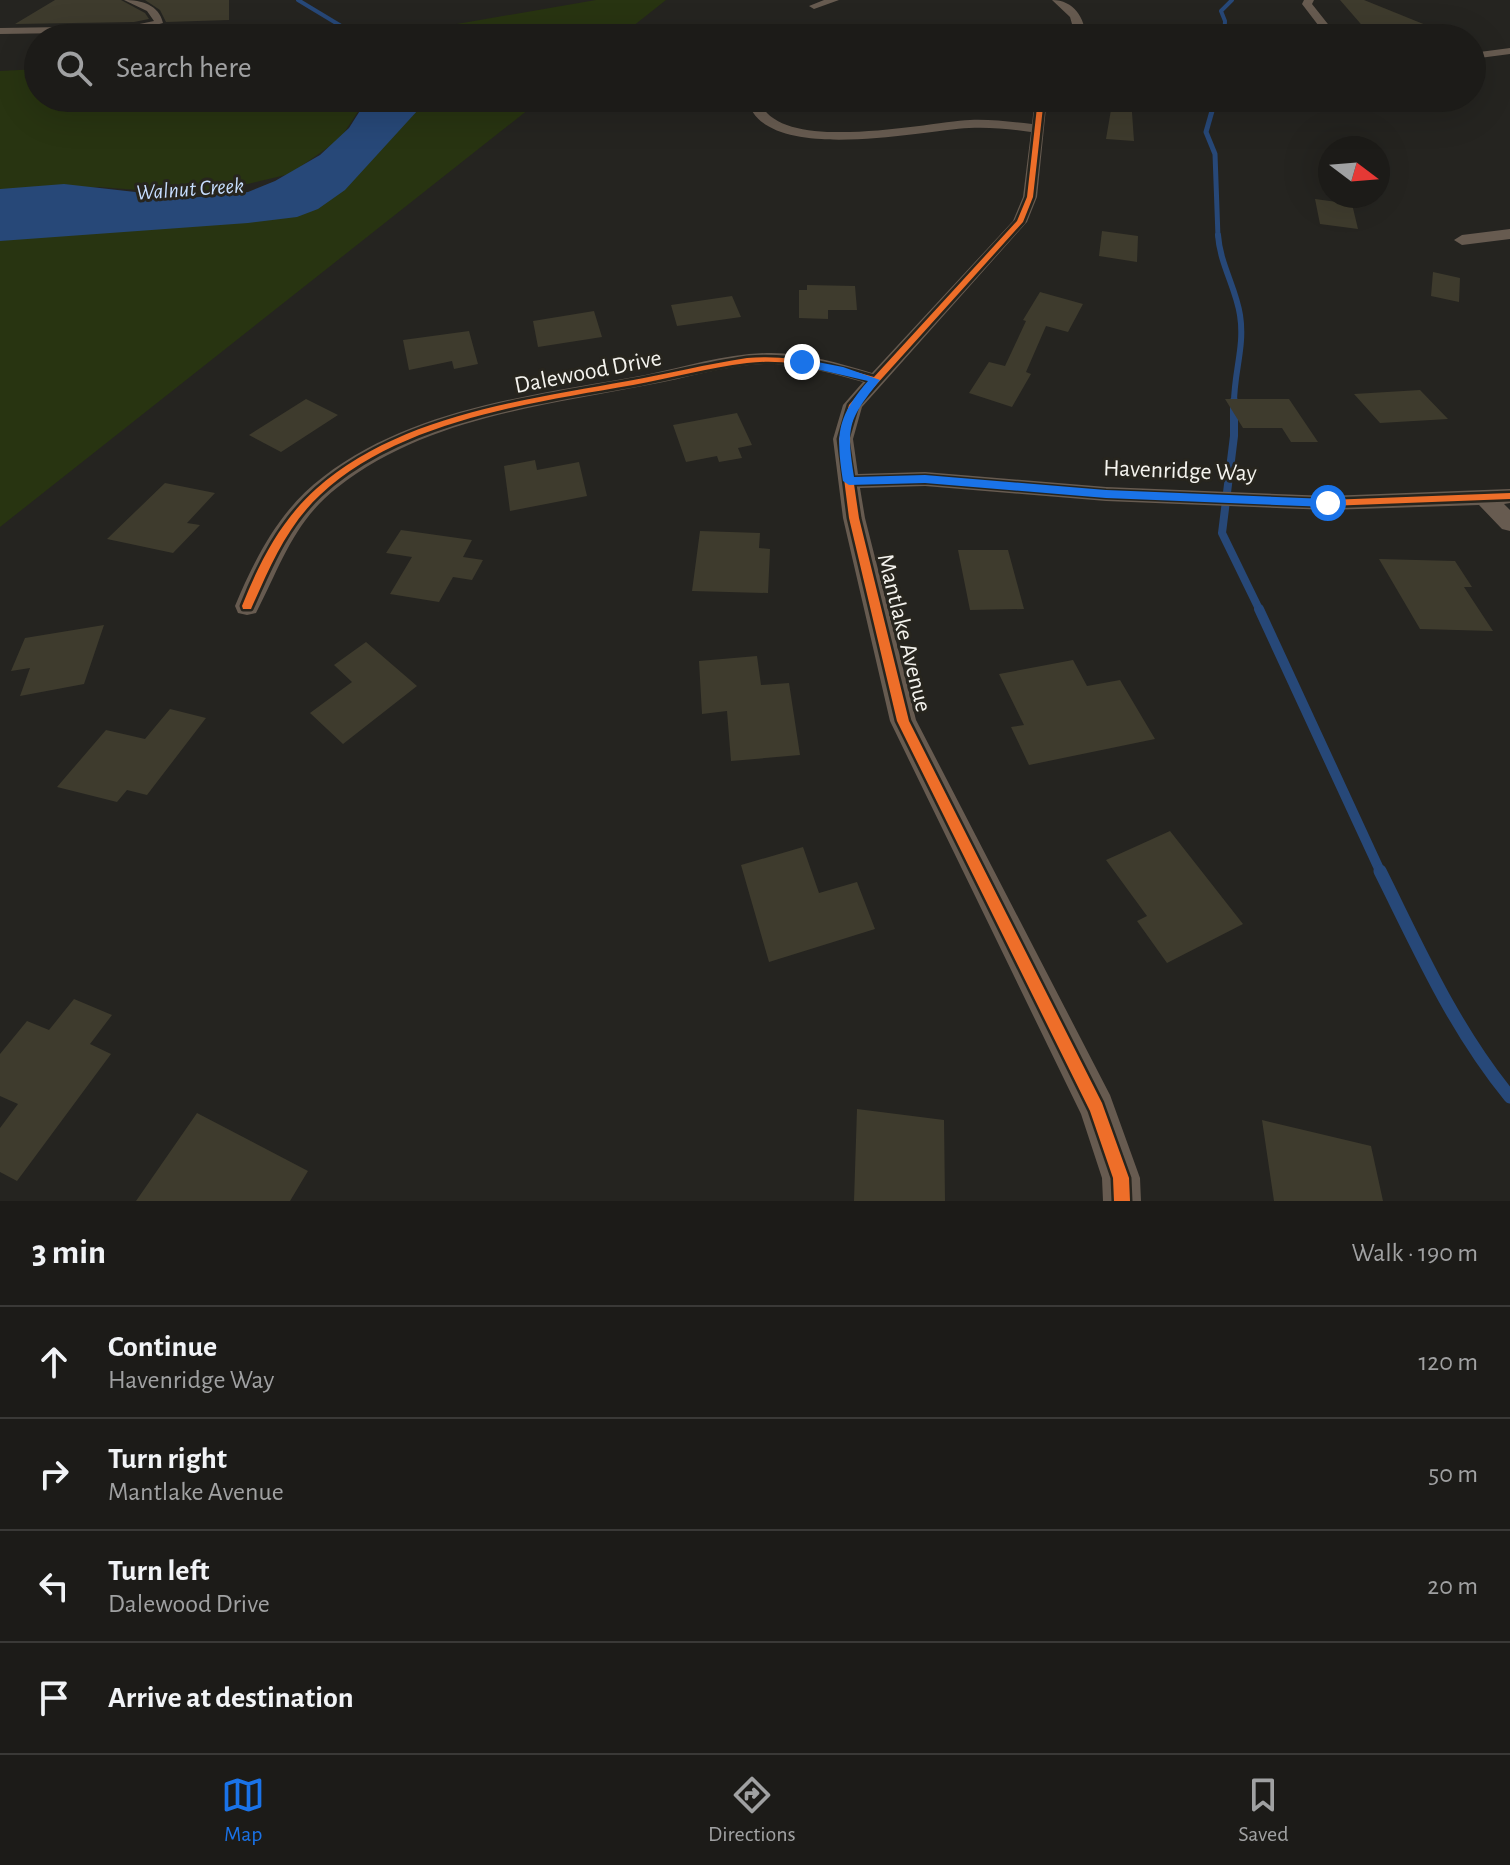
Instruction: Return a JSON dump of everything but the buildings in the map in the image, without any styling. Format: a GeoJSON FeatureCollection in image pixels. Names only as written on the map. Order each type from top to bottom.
{"type":"FeatureCollection","features":[{"type":"Feature","properties":{"kind":"street"},"geometry":{"type":"LineString","coordinates":[[129,0],[151,9],[159,20],[153,24]]}},
{"type":"Feature","properties":{"kind":"street"},"geometry":{"type":"LineString","coordinates":[[814,6],[834,0]]}},
{"type":"Feature","properties":{"kind":"street"},"geometry":{"type":"LineString","coordinates":[[1057,0],[1068,7],[1080,24]]}},
{"type":"Feature","properties":{"kind":"street"},"geometry":{"type":"LineString","coordinates":[[1309,0],[1307,4],[1323,24]]}},
{"type":"Feature","properties":{"kind":"street"},"geometry":{"type":"LineString","coordinates":[[0,31],[24,31]]}},
{"type":"Feature","properties":{"kind":"street"},"geometry":{"type":"LineString","coordinates":[[1486,54],[1510,51]]}},
{"type":"Feature","properties":{"kind":"street"},"geometry":{"type":"LineString","coordinates":[[759,112],[769,122],[824,137],[896,135],[968,124],[1037,129]]}},
{"type":"Feature","properties":{"kind":"street","name":"Mantlake Avenue"},"geometry":{"type":"LineString","coordinates":[[1039,112],[1030,197],[1020,222],[853,405],[843,439],[854,518],[903,721],[1097,1108],[1121,1178],[1122,1201]]}},
{"type":"Feature","properties":{"kind":"street"},"geometry":{"type":"LineString","coordinates":[[1462,240],[1510,234]]}},
{"type":"Feature","properties":{"kind":"street","name":"Dalewood Drive"},"geometry":{"type":"LineString","coordinates":[[247,606],[261,567],[290,524],[329,483],[373,453],[417,432],[538,400],[762,359],[839,369],[875,380]]}},
{"type":"Feature","properties":{"kind":"street","name":"Havenridge Way"},"geometry":{"type":"LineString","coordinates":[[849,481],[925,479],[1106,494],[1328,503],[1510,496]]}},
{"type":"Feature","properties":{"kind":"street"},"geometry":{"type":"LineString","coordinates":[[1486,499],[1510,523]]}},
{"type":"Feature","properties":{"kind":"green space"},"geometry":{"type":"Polygon","coordinates":[[[596,0],[666,0],[636,24],[457,24],[596,0]]]}},
{"type":"Feature","properties":{"kind":"green space"},"geometry":{"type":"Polygon","coordinates":[[[24,70],[24,112],[358,112],[340,139],[290,174],[201,195],[99,187],[0,196],[0,71],[24,70]]]}},
{"type":"Feature","properties":{"kind":"green space"},"geometry":{"type":"Polygon","coordinates":[[[390,112],[525,112],[0,527],[0,241],[57,233],[225,219],[390,112]]]}},
{"type":"Feature","properties":{"kind":"water"},"geometry":{"type":"Polygon","coordinates":[[[359,112],[416,112],[345,190],[318,209],[297,217],[0,241],[0,189],[64,184],[189,198],[248,192],[275,181],[320,155],[349,128],[359,112]]]}},
{"type":"Feature","properties":{"kind":"waterway","name":"Walnut Creek"},"geometry":{"type":"LineString","coordinates":[[298,0],[338,24]]}},
{"type":"Feature","properties":{"kind":"waterway"},"geometry":{"type":"LineString","coordinates":[[1225,24],[1221,11],[1232,0]]}},
{"type":"Feature","properties":{"kind":"waterway"},"geometry":{"type":"LineString","coordinates":[[1212,112],[1206,132],[1215,154],[1218,237]]}},
{"type":"Feature","properties":{"kind":"waterway"},"geometry":{"type":"LineString","coordinates":[[1218,235],[1241,326],[1234,403]]}},
{"type":"Feature","properties":{"kind":"waterway"},"geometry":{"type":"LineString","coordinates":[[1234,403],[1234,436],[1222,533],[1260,611]]}},
{"type":"Feature","properties":{"kind":"waterway"},"geometry":{"type":"LineString","coordinates":[[1259,609],[1381,873]]}},
{"type":"Feature","properties":{"kind":"waterway"},"geometry":{"type":"LineString","coordinates":[[1381,873],[1454,1016],[1510,1097]]}},
{"type":"Feature","properties":{"kind":"cycle path"},"geometry":{"type":"LineString","coordinates":[[1039,112],[1030,197],[1020,222],[853,405],[843,439],[854,518],[903,721],[1097,1108],[1121,1178],[1122,1201]]}},
{"type":"Feature","properties":{"kind":"cycle path"},"geometry":{"type":"LineString","coordinates":[[247,606],[280,538],[317,493],[366,458],[442,424],[523,403],[761,359],[804,362],[875,380]]}},
{"type":"Feature","properties":{"kind":"cycle path"},"geometry":{"type":"LineString","coordinates":[[849,481],[925,479],[1106,494],[1328,503],[1510,496]]}},
{"type":"Feature","properties":{"kind":"route"},"geometry":{"type":"LineString","coordinates":[[802,362],[875,380],[853,405],[847,420],[843,439],[849,481],[925,479],[1106,494],[1328,503]]}}]}
